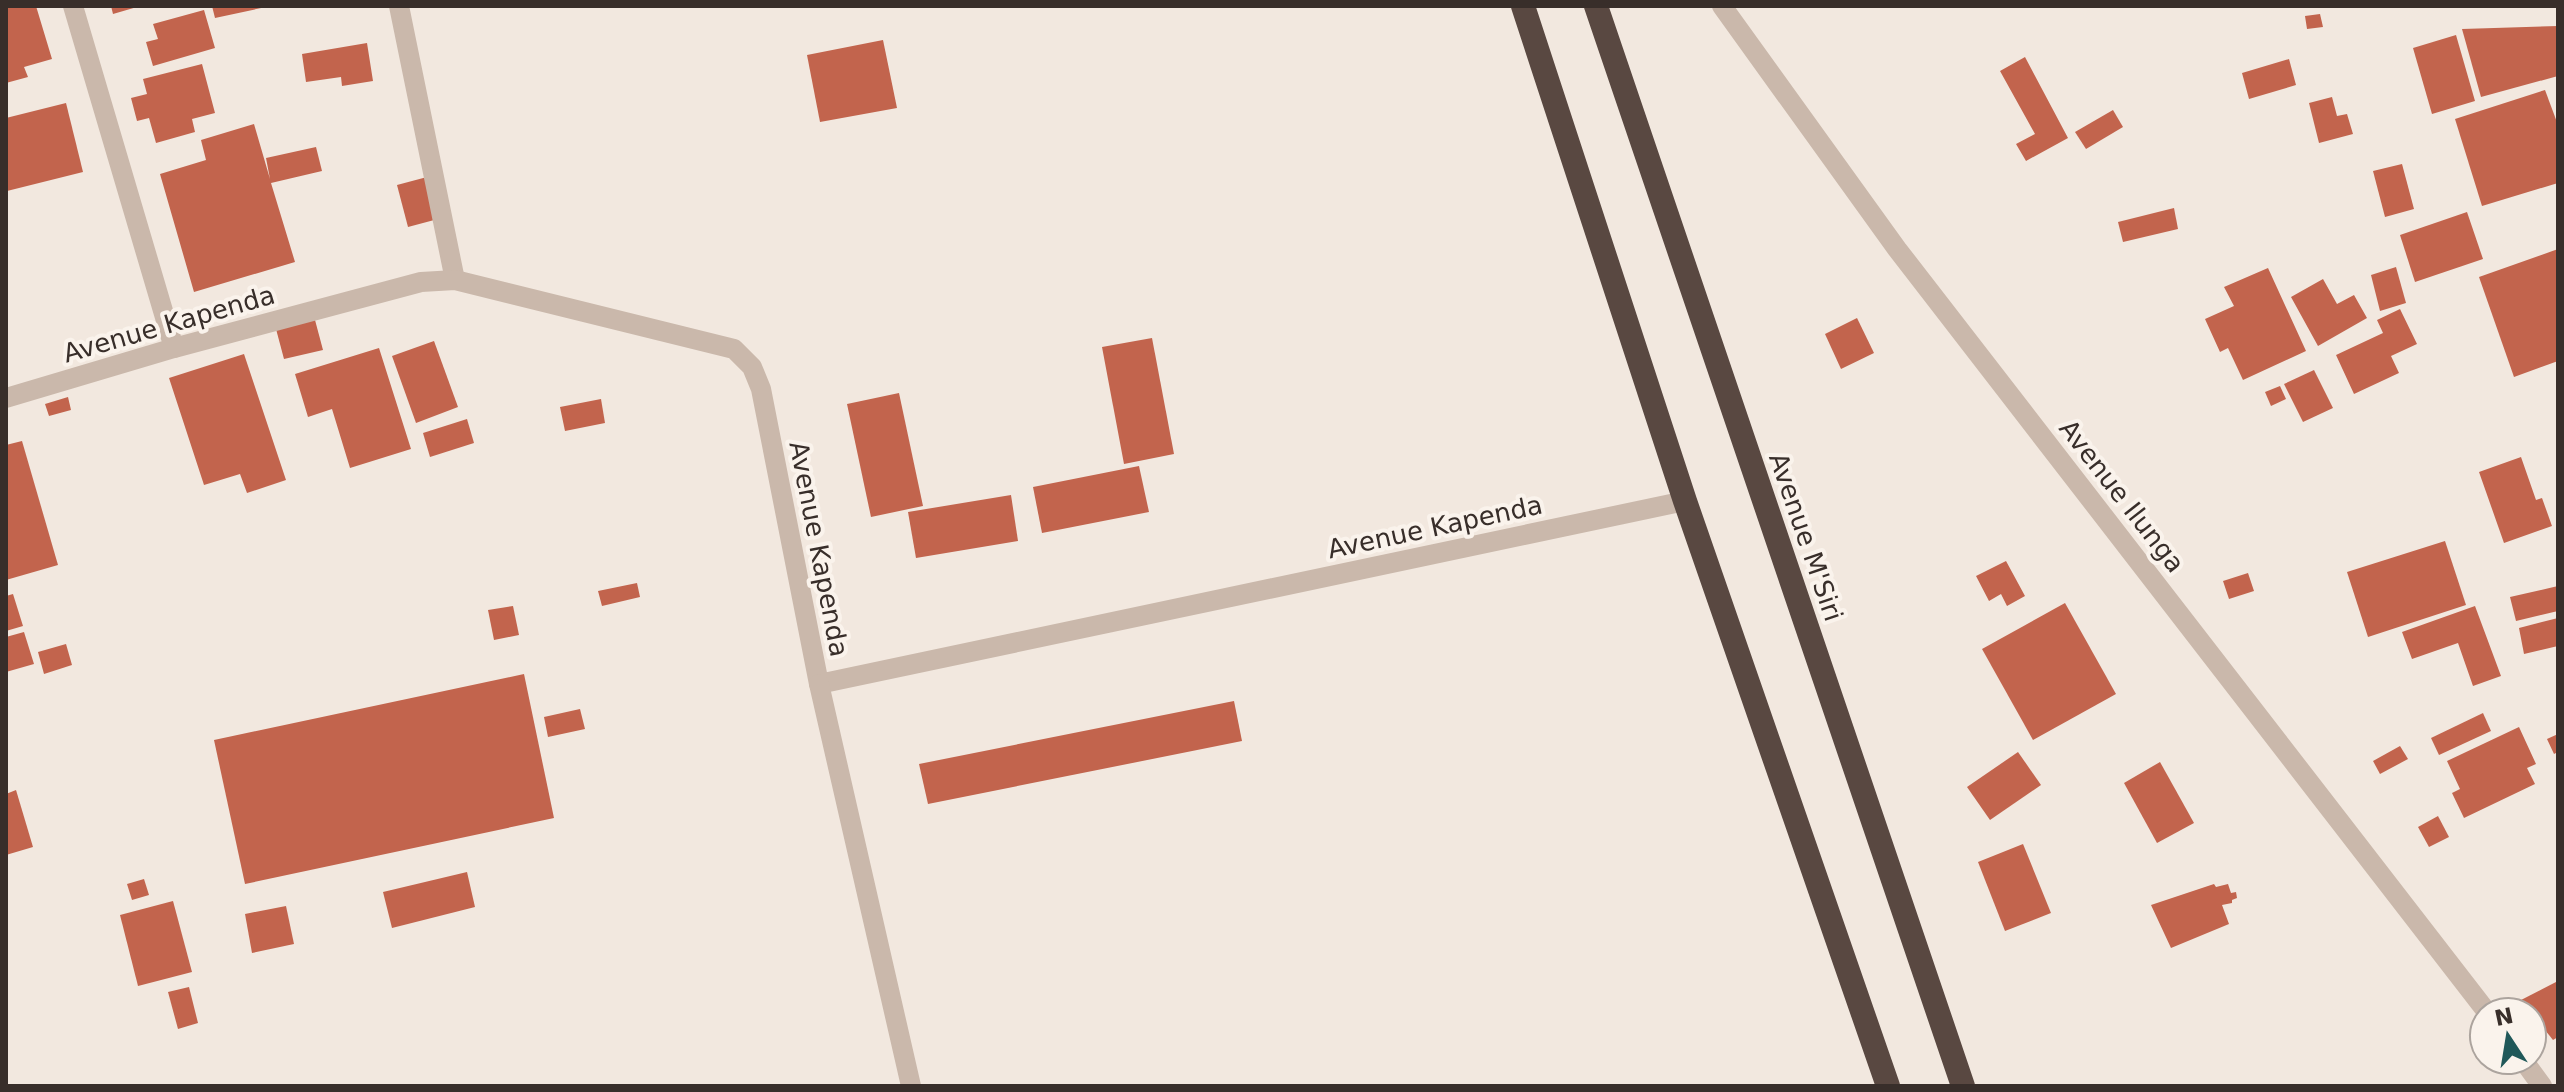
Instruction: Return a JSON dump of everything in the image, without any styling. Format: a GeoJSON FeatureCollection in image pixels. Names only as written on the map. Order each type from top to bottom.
{"type":"FeatureCollection","features":[{"type":"Feature","properties":{"kind":"highway"},"geometry":{"type":"LineString","coordinates":[[1523,6],[1685,501],[1888,1086]]}},
{"type":"Feature","properties":{"kind":"highway","name":"Avenue M'Siri"},"geometry":{"type":"LineString","coordinates":[[1596,6],[1963,1086]]}},
{"type":"Feature","properties":{"kind":"street"},"geometry":{"type":"LineString","coordinates":[[73,6],[174,348]]}},
{"type":"Feature","properties":{"kind":"street"},"geometry":{"type":"LineString","coordinates":[[399,6],[455,280]]}},
{"type":"Feature","properties":{"kind":"street","name":"Avenue Ilunga"},"geometry":{"type":"LineString","coordinates":[[1722,6],[1897,249],[2475,996]]}},
{"type":"Feature","properties":{"kind":"street","name":"Avenue Kapenda"},"geometry":{"type":"LineString","coordinates":[[6,398],[174,348],[421,282],[455,280],[734,349],[752,367],[761,389],[819,684],[1685,501]]}},
{"type":"Feature","properties":{"kind":"street"},"geometry":{"type":"LineString","coordinates":[[819,684],[911,1086]]}},
{"type":"Feature","properties":{"kind":"building"},"geometry":{"type":"Polygon","coordinates":[[[6,6],[36,6],[52,59],[24,67],[28,77],[6,83],[6,6]]]}},
{"type":"Feature","properties":{"kind":"building"},"geometry":{"type":"Polygon","coordinates":[[[111,6],[137,6],[137,7],[113,14],[111,6]]]}},
{"type":"Feature","properties":{"kind":"building"},"geometry":{"type":"Polygon","coordinates":[[[212,6],[266,6],[266,7],[215,18],[212,6]]]}},
{"type":"Feature","properties":{"kind":"building"},"geometry":{"type":"Polygon","coordinates":[[[204,10],[215,48],[153,66],[146,42],[158,39],[153,24],[204,10]]]}},
{"type":"Feature","properties":{"kind":"building"},"geometry":{"type":"Polygon","coordinates":[[[2320,14],[2323,27],[2307,29],[2305,16],[2320,14]]]}},
{"type":"Feature","properties":{"kind":"building"},"geometry":{"type":"Polygon","coordinates":[[[2558,26],[2558,76],[2481,97],[2462,29],[2558,26]]]}},
{"type":"Feature","properties":{"kind":"building"},"geometry":{"type":"Polygon","coordinates":[[[2456,35],[2475,101],[2432,114],[2413,48],[2456,35]]]}},
{"type":"Feature","properties":{"kind":"building"},"geometry":{"type":"Polygon","coordinates":[[[883,40],[897,108],[820,122],[807,55],[883,40]]]}},
{"type":"Feature","properties":{"kind":"building"},"geometry":{"type":"Polygon","coordinates":[[[367,43],[373,81],[342,86],[341,77],[306,82],[302,54],[367,43]]]}},
{"type":"Feature","properties":{"kind":"building"},"geometry":{"type":"Polygon","coordinates":[[[2025,57],[2068,138],[2026,161],[2016,144],[2035,134],[2000,71],[2025,57]]]}},
{"type":"Feature","properties":{"kind":"building"},"geometry":{"type":"Polygon","coordinates":[[[2289,59],[2296,85],[2249,99],[2242,73],[2289,59]]]}},
{"type":"Feature","properties":{"kind":"building"},"geometry":{"type":"Polygon","coordinates":[[[202,64],[215,113],[192,119],[195,132],[156,143],[149,118],[137,121],[131,98],[147,94],[143,79],[202,64]]]}},
{"type":"Feature","properties":{"kind":"building"},"geometry":{"type":"Polygon","coordinates":[[[2545,90],[2558,125],[2558,183],[2482,206],[2455,119],[2545,90]]]}},
{"type":"Feature","properties":{"kind":"building"},"geometry":{"type":"Polygon","coordinates":[[[2332,97],[2337,116],[2347,114],[2353,134],[2319,143],[2309,103],[2332,97]]]}},
{"type":"Feature","properties":{"kind":"building"},"geometry":{"type":"Polygon","coordinates":[[[66,103],[83,172],[7,191],[6,118],[66,103]]]}},
{"type":"Feature","properties":{"kind":"building"},"geometry":{"type":"Polygon","coordinates":[[[2113,110],[2123,127],[2086,149],[2075,132],[2113,110]]]}},
{"type":"Feature","properties":{"kind":"building"},"geometry":{"type":"Polygon","coordinates":[[[254,124],[270,179],[266,158],[316,147],[322,171],[271,183],[295,262],[194,292],[160,174],[206,160],[201,140],[254,124]]]}},
{"type":"Feature","properties":{"kind":"building"},"geometry":{"type":"Polygon","coordinates":[[[2402,164],[2414,209],[2385,217],[2373,171],[2402,164]]]}},
{"type":"Feature","properties":{"kind":"building"},"geometry":{"type":"Polygon","coordinates":[[[427,177],[438,219],[408,227],[397,185],[427,177]]]}},
{"type":"Feature","properties":{"kind":"building"},"geometry":{"type":"Polygon","coordinates":[[[2174,208],[2178,229],[2123,242],[2118,222],[2174,208]]]}},
{"type":"Feature","properties":{"kind":"building"},"geometry":{"type":"Polygon","coordinates":[[[2467,212],[2483,259],[2415,282],[2400,235],[2467,212]]]}},
{"type":"Feature","properties":{"kind":"building"},"geometry":{"type":"Polygon","coordinates":[[[2558,249],[2558,361],[2514,377],[2479,277],[2558,249]]]}},
{"type":"Feature","properties":{"kind":"building"},"geometry":{"type":"Polygon","coordinates":[[[2396,267],[2406,303],[2380,311],[2371,275],[2396,267]]]}},
{"type":"Feature","properties":{"kind":"building"},"geometry":{"type":"Polygon","coordinates":[[[2268,268],[2306,351],[2243,380],[2228,348],[2220,352],[2205,319],[2234,306],[2224,287],[2268,268]]]}},
{"type":"Feature","properties":{"kind":"building"},"geometry":{"type":"Polygon","coordinates":[[[2323,279],[2337,304],[2354,295],[2367,318],[2318,346],[2291,297],[2323,279]]]}},
{"type":"Feature","properties":{"kind":"building"},"geometry":{"type":"Polygon","coordinates":[[[2400,309],[2417,344],[2391,356],[2399,373],[2354,394],[2336,355],[2383,333],[2377,320],[2400,309]]]}},
{"type":"Feature","properties":{"kind":"building"},"geometry":{"type":"Polygon","coordinates":[[[1857,318],[1874,353],[1841,369],[1825,334],[1857,318]]]}},
{"type":"Feature","properties":{"kind":"building"},"geometry":{"type":"Polygon","coordinates":[[[315,320],[323,350],[284,359],[276,329],[315,320]]]}},
{"type":"Feature","properties":{"kind":"building"},"geometry":{"type":"Polygon","coordinates":[[[1152,338],[1174,454],[1124,464],[1102,347],[1152,338]]]}},
{"type":"Feature","properties":{"kind":"building"},"geometry":{"type":"Polygon","coordinates":[[[434,341],[458,407],[416,423],[392,356],[434,341]]]}},
{"type":"Feature","properties":{"kind":"building"},"geometry":{"type":"Polygon","coordinates":[[[379,348],[411,449],[350,468],[332,409],[308,417],[295,374],[379,348]]]}},
{"type":"Feature","properties":{"kind":"building"},"geometry":{"type":"Polygon","coordinates":[[[244,354],[286,480],[247,493],[240,474],[204,485],[169,378],[244,354]]]}},
{"type":"Feature","properties":{"kind":"building"},"geometry":{"type":"Polygon","coordinates":[[[2314,370],[2333,408],[2303,422],[2284,384],[2314,370]]]}},
{"type":"Feature","properties":{"kind":"building"},"geometry":{"type":"Polygon","coordinates":[[[2280,386],[2286,399],[2271,406],[2265,392],[2280,386]]]}},
{"type":"Feature","properties":{"kind":"building"},"geometry":{"type":"Polygon","coordinates":[[[899,393],[923,506],[871,517],[847,404],[899,393]]]}},
{"type":"Feature","properties":{"kind":"building"},"geometry":{"type":"Polygon","coordinates":[[[68,397],[71,410],[49,416],[45,404],[68,397]]]}},
{"type":"Feature","properties":{"kind":"building"},"geometry":{"type":"Polygon","coordinates":[[[601,399],[605,423],[565,431],[560,407],[601,399]]]}},
{"type":"Feature","properties":{"kind":"building"},"geometry":{"type":"Polygon","coordinates":[[[467,419],[474,443],[430,457],[423,433],[467,419]]]}},
{"type":"Feature","properties":{"kind":"building"},"geometry":{"type":"Polygon","coordinates":[[[22,441],[58,565],[6,580],[6,445],[22,441]]]}},
{"type":"Feature","properties":{"kind":"building"},"geometry":{"type":"Polygon","coordinates":[[[2521,457],[2536,500],[2542,498],[2552,526],[2504,543],[2479,472],[2521,457]]]}},
{"type":"Feature","properties":{"kind":"building"},"geometry":{"type":"Polygon","coordinates":[[[1139,466],[1149,512],[1042,533],[1033,487],[1139,466]]]}},
{"type":"Feature","properties":{"kind":"building"},"geometry":{"type":"Polygon","coordinates":[[[1011,495],[1018,541],[916,558],[908,512],[1011,495]]]}},
{"type":"Feature","properties":{"kind":"building"},"geometry":{"type":"Polygon","coordinates":[[[2445,541],[2466,605],[2368,637],[2347,572],[2445,541]]]}},
{"type":"Feature","properties":{"kind":"building"},"geometry":{"type":"Polygon","coordinates":[[[2006,561],[2025,596],[2007,606],[2001,594],[1989,601],[1976,576],[2006,561]]]}},
{"type":"Feature","properties":{"kind":"building"},"geometry":{"type":"Polygon","coordinates":[[[2248,573],[2254,591],[2229,599],[2223,581],[2248,573]]]}},
{"type":"Feature","properties":{"kind":"building"},"geometry":{"type":"Polygon","coordinates":[[[637,583],[640,597],[602,606],[598,591],[637,583]]]}},
{"type":"Feature","properties":{"kind":"building"},"geometry":{"type":"Polygon","coordinates":[[[2558,586],[2558,611],[2516,621],[2510,597],[2558,586]]]}},
{"type":"Feature","properties":{"kind":"building"},"geometry":{"type":"Polygon","coordinates":[[[13,594],[23,626],[6,631],[6,596],[13,594]]]}},
{"type":"Feature","properties":{"kind":"building"},"geometry":{"type":"Polygon","coordinates":[[[2065,603],[2116,694],[2033,740],[1982,649],[2065,603]]]}},
{"type":"Feature","properties":{"kind":"building"},"geometry":{"type":"Polygon","coordinates":[[[513,606],[519,635],[494,640],[488,610],[513,606]]]}},
{"type":"Feature","properties":{"kind":"building"},"geometry":{"type":"Polygon","coordinates":[[[2475,606],[2501,676],[2473,686],[2458,643],[2412,659],[2402,632],[2475,606]]]}},
{"type":"Feature","properties":{"kind":"building"},"geometry":{"type":"Polygon","coordinates":[[[2558,618],[2558,646],[2524,654],[2519,628],[2558,618]]]}},
{"type":"Feature","properties":{"kind":"building"},"geometry":{"type":"Polygon","coordinates":[[[24,632],[34,664],[6,672],[6,637],[24,632]]]}},
{"type":"Feature","properties":{"kind":"building"},"geometry":{"type":"Polygon","coordinates":[[[66,644],[72,665],[44,674],[38,652],[66,644]]]}},
{"type":"Feature","properties":{"kind":"building"},"geometry":{"type":"Polygon","coordinates":[[[524,674],[554,818],[245,884],[214,740],[524,674]]]}},
{"type":"Feature","properties":{"kind":"building"},"geometry":{"type":"Polygon","coordinates":[[[1234,701],[1242,741],[928,804],[919,764],[1234,701]]]}},
{"type":"Feature","properties":{"kind":"building"},"geometry":{"type":"Polygon","coordinates":[[[580,709],[585,729],[548,737],[544,717],[580,709]]]}},
{"type":"Feature","properties":{"kind":"building"},"geometry":{"type":"Polygon","coordinates":[[[2483,713],[2491,731],[2439,755],[2431,738],[2483,713]]]}},
{"type":"Feature","properties":{"kind":"building"},"geometry":{"type":"Polygon","coordinates":[[[2519,727],[2536,764],[2527,768],[2535,784],[2464,818],[2452,793],[2460,789],[2447,761],[2519,727]]]}},
{"type":"Feature","properties":{"kind":"building"},"geometry":{"type":"Polygon","coordinates":[[[2558,734],[2558,752],[2554,754],[2547,739],[2558,734]]]}},
{"type":"Feature","properties":{"kind":"building"},"geometry":{"type":"Polygon","coordinates":[[[2400,746],[2408,759],[2380,774],[2373,761],[2400,746]]]}},
{"type":"Feature","properties":{"kind":"building"},"geometry":{"type":"Polygon","coordinates":[[[2018,752],[2041,785],[1990,820],[1967,787],[2018,752]]]}},
{"type":"Feature","properties":{"kind":"building"},"geometry":{"type":"Polygon","coordinates":[[[2160,762],[2194,823],[2157,843],[2124,783],[2160,762]]]}},
{"type":"Feature","properties":{"kind":"building"},"geometry":{"type":"Polygon","coordinates":[[[16,790],[33,847],[6,855],[6,794],[16,790]]]}},
{"type":"Feature","properties":{"kind":"building"},"geometry":{"type":"Polygon","coordinates":[[[2438,816],[2449,837],[2429,847],[2418,827],[2438,816]]]}},
{"type":"Feature","properties":{"kind":"building"},"geometry":{"type":"Polygon","coordinates":[[[2023,844],[2051,913],[2005,931],[1978,862],[2023,844]]]}},
{"type":"Feature","properties":{"kind":"building"},"geometry":{"type":"Polygon","coordinates":[[[467,872],[475,907],[392,928],[383,892],[467,872]]]}},
{"type":"Feature","properties":{"kind":"building"},"geometry":{"type":"Polygon","coordinates":[[[144,879],[149,895],[132,900],[127,884],[144,879]]]}},
{"type":"Feature","properties":{"kind":"building"},"geometry":{"type":"Polygon","coordinates":[[[2214,884],[2216,887],[2228,884],[2231,893],[2236,892],[2237,898],[2232,903],[2222,905],[2229,924],[2171,948],[2151,905],[2214,884]]]}},
{"type":"Feature","properties":{"kind":"building"},"geometry":{"type":"Polygon","coordinates":[[[173,901],[192,972],[138,986],[120,915],[173,901]]]}},
{"type":"Feature","properties":{"kind":"building"},"geometry":{"type":"Polygon","coordinates":[[[286,906],[294,944],[252,953],[245,914],[286,906]]]}},
{"type":"Feature","properties":{"kind":"building"},"geometry":{"type":"Polygon","coordinates":[[[2556,982],[2558,1037],[2553,1040],[2548,1034],[2548,996],[2529,996],[2556,982]]]}},
{"type":"Feature","properties":{"kind":"building"},"geometry":{"type":"Polygon","coordinates":[[[189,987],[198,1023],[178,1029],[168,992],[189,987]]]}}]}
